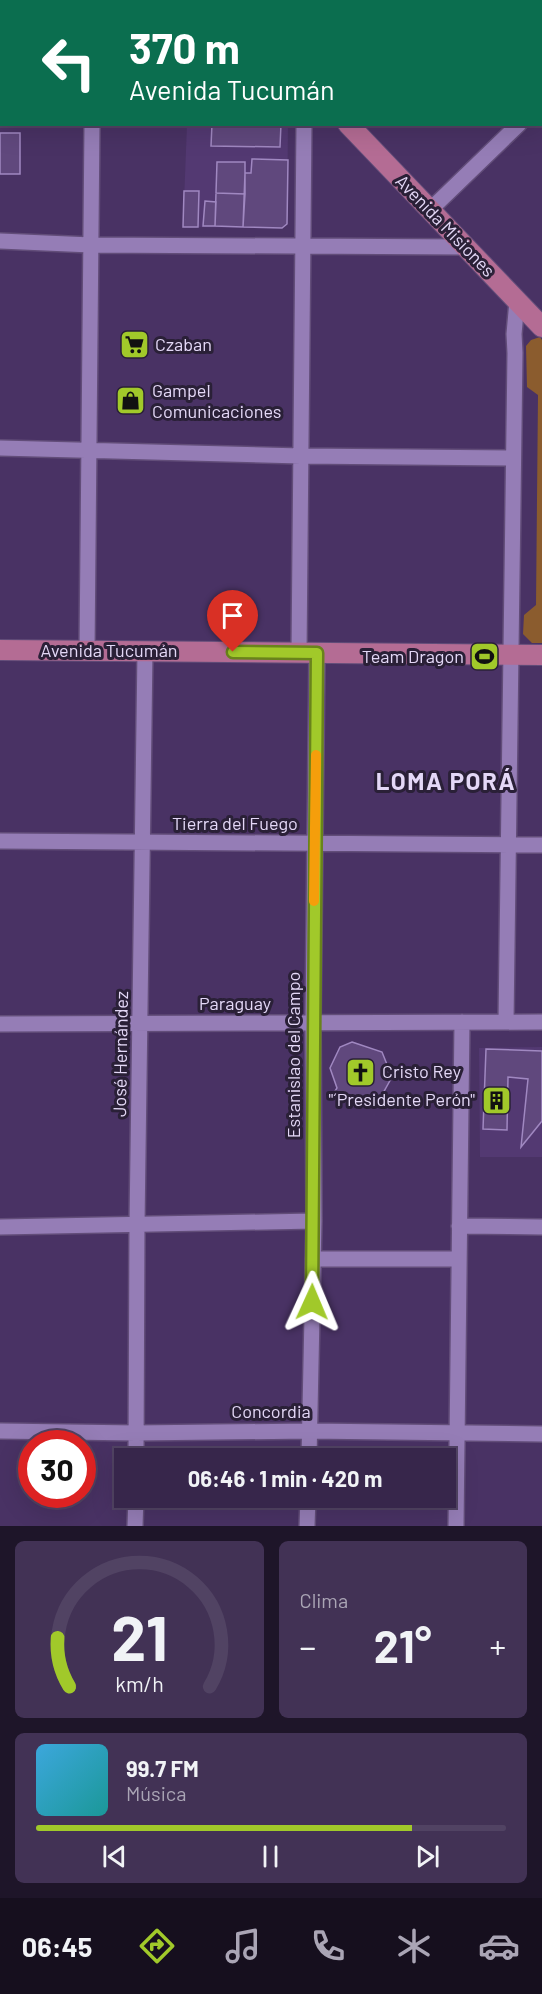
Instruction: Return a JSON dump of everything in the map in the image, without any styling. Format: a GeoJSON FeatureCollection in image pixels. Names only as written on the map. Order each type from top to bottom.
{"type":"FeatureCollection","features":[{"type":"Feature","properties":{"kind":"main road","name":"Avenida Misiones"},"geometry":{"type":"LineString","coordinates":[[350,126],[542,327]]}},
{"type":"Feature","properties":{"kind":"main road","name":"Avenida Tucumán"},"geometry":{"type":"LineString","coordinates":[[0,650],[542,654]]}},
{"type":"Feature","properties":{"kind":"street"},"geometry":{"type":"LineString","coordinates":[[87,651],[92,126]]}},
{"type":"Feature","properties":{"kind":"street","name":"Estanislao del Campo"},"geometry":{"type":"LineString","coordinates":[[304,126],[301,456],[315,844],[314,1221],[309,1448]]}},
{"type":"Feature","properties":{"kind":"street"},"geometry":{"type":"LineString","coordinates":[[430,210],[517,126]]}},
{"type":"Feature","properties":{"kind":"street"},"geometry":{"type":"LineString","coordinates":[[0,241],[91,245],[465,247]]}},
{"type":"Feature","properties":{"kind":"street"},"geometry":{"type":"LineString","coordinates":[[506,1022],[514,334],[517,301]]}},
{"type":"Feature","properties":{"kind":"street"},"geometry":{"type":"LineString","coordinates":[[0,448],[301,456],[513,458]]}},
{"type":"Feature","properties":{"kind":"street","name":"José Hernández"},"geometry":{"type":"LineString","coordinates":[[136,1448],[145,651]]}},
{"type":"Feature","properties":{"kind":"street","name":"Tierra del Fuego"},"geometry":{"type":"LineString","coordinates":[[0,841],[542,845]]}},
{"type":"Feature","properties":{"kind":"street"},"geometry":{"type":"LineString","coordinates":[[456,1526],[462,1022]]}},
{"type":"Feature","properties":{"kind":"street","name":"Paraguay"},"geometry":{"type":"LineString","coordinates":[[0,1024],[542,1022]]}},
{"type":"Feature","properties":{"kind":"street"},"geometry":{"type":"LineString","coordinates":[[0,1227],[314,1221]]}},
{"type":"Feature","properties":{"kind":"street"},"geometry":{"type":"LineString","coordinates":[[459,1226],[542,1227]]}},
{"type":"Feature","properties":{"kind":"street"},"geometry":{"type":"LineString","coordinates":[[313,1259],[459,1259]]}},
{"type":"Feature","properties":{"kind":"street","name":"Concordia"},"geometry":{"type":"LineString","coordinates":[[0,1431],[542,1434]]}},
{"type":"Feature","properties":{"kind":"street"},"geometry":{"type":"LineString","coordinates":[[135,1526],[136,1508]]}},
{"type":"Feature","properties":{"kind":"street"},"geometry":{"type":"LineString","coordinates":[[307,1526],[308,1508]]}},
{"type":"Feature","properties":{"kind":"shaded area"},"geometry":{"type":"Polygon","coordinates":[[[187,126],[288,126],[287,224],[282,228],[183,227],[187,126]]]}},
{"type":"Feature","properties":{"kind":"shaded area"},"geometry":{"type":"Polygon","coordinates":[[[540,337],[542,340],[542,643],[532,643],[523,634],[524,615],[536,605],[538,395],[527,387],[526,346],[531,340],[540,337]]]}},
{"type":"Feature","properties":{"kind":"shaded area"},"geometry":{"type":"Polygon","coordinates":[[[542,1047],[542,1157],[480,1157],[479,1048],[542,1047]]]}},
{"type":"Feature","properties":{"kind":"building"},"geometry":{"type":"Polygon","coordinates":[[[212,126],[281,126],[280,147],[211,146],[212,126]]]}},
{"type":"Feature","properties":{"kind":"building"},"geometry":{"type":"Polygon","coordinates":[[[0,133],[20,133],[20,174],[0,174],[0,133]]]}},
{"type":"Feature","properties":{"kind":"building"},"geometry":{"type":"Polygon","coordinates":[[[252,159],[288,160],[287,224],[282,228],[243,227],[245,173],[251,173],[252,159]]]}},
{"type":"Feature","properties":{"kind":"building"},"geometry":{"type":"Polygon","coordinates":[[[217,162],[245,162],[245,194],[216,193],[217,162]]]}},
{"type":"Feature","properties":{"kind":"building"},"geometry":{"type":"Polygon","coordinates":[[[184,191],[199,191],[198,227],[183,227],[184,191]]]}},
{"type":"Feature","properties":{"kind":"building"},"geometry":{"type":"Polygon","coordinates":[[[216,193],[245,194],[243,227],[215,226],[216,193]]]}},
{"type":"Feature","properties":{"kind":"building"},"geometry":{"type":"Polygon","coordinates":[[[205,201],[216,202],[215,226],[203,226],[205,201]]]}},
{"type":"Feature","properties":{"kind":"building","name":"Cristo Rey"},"geometry":{"type":"Polygon","coordinates":[[[352,1042],[382,1052],[392,1077],[378,1102],[359,1108],[332,1096],[337,1088],[330,1068],[340,1047],[352,1042]]]}},
{"type":"Feature","properties":{"kind":"building","name":"\"´Presidente Perón\""},"geometry":{"type":"Polygon","coordinates":[[[486,1049],[542,1051],[542,1121],[521,1147],[528,1079],[508,1077],[507,1130],[483,1129],[486,1049]]]}},
{"type":"Feature","properties":{"kind":"slow traffic"},"geometry":{"type":"LineString","coordinates":[[314,901],[316,755]]}},
{"type":"Feature","properties":{"kind":"place","name":"Czaban"},"geometry":{"type":"Point","coordinates":[134,345]}},
{"type":"Feature","properties":{"kind":"place","name":"Gampel Comunicaciones"},"geometry":{"type":"Point","coordinates":[131,401]}},
{"type":"Feature","properties":{"kind":"place","name":"Team Dragon"},"geometry":{"type":"Point","coordinates":[485,657]}},
{"type":"Feature","properties":{"kind":"place","name":"Cristo Rey"},"geometry":{"type":"Point","coordinates":[361,1072]}},
{"type":"Feature","properties":{"kind":"place","name":"\"´Presidente Perón\""},"geometry":{"type":"Point","coordinates":[496,1100]}},
{"type":"Feature","properties":{"kind":"district","name":"LOMA PORÁ"},"geometry":{"type":"Point","coordinates":[446,782]}},
{"type":"Feature","properties":{"kind":"route"},"geometry":{"type":"LineString","coordinates":[[233,652],[317,653],[312,1302]]}}]}
